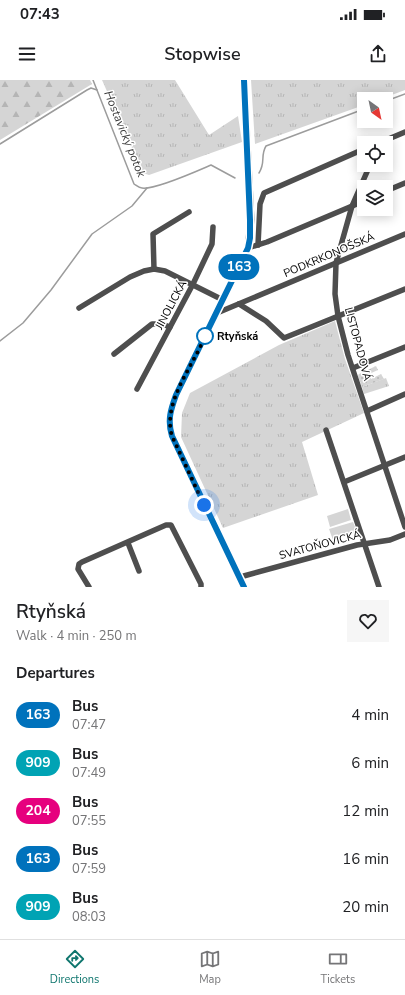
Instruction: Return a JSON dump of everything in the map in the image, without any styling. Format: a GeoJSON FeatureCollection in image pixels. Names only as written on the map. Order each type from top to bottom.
{"type":"FeatureCollection","features":[{"type":"Feature","properties":{"kind":"street"},"geometry":{"type":"LineString","coordinates":[[244,80],[250,220],[250,238],[248,248],[176,395],[170,414],[169,423],[172,436],[244,587]]}},
{"type":"Feature","properties":{"kind":"street"},"geometry":{"type":"LineString","coordinates":[[393,137],[405,132]]}},
{"type":"Feature","properties":{"kind":"street"},"geometry":{"type":"LineString","coordinates":[[258,245],[260,204],[264,194],[357,152]]}},
{"type":"Feature","properties":{"kind":"street","name":"LISTOPADOVÁ"},"geometry":{"type":"LineString","coordinates":[[367,172],[352,206],[336,263],[335,294],[338,316],[348,355],[405,527]]}},
{"type":"Feature","properties":{"kind":"street"},"geometry":{"type":"LineString","coordinates":[[393,188],[405,183]]}},
{"type":"Feature","properties":{"kind":"street"},"geometry":{"type":"LineString","coordinates":[[248,248],[357,204]]}},
{"type":"Feature","properties":{"kind":"street"},"geometry":{"type":"LineString","coordinates":[[154,269],[153,234],[189,212]]}},
{"type":"Feature","properties":{"kind":"street","name":"JINOLICKÁ"},"geometry":{"type":"LineString","coordinates":[[137,389],[193,284],[212,244],[213,227]]}},
{"type":"Feature","properties":{"kind":"street","name":"PODKRKONOŠSKÁ"},"geometry":{"type":"LineString","coordinates":[[217,313],[405,234]]}},
{"type":"Feature","properties":{"kind":"street"},"geometry":{"type":"LineString","coordinates":[[79,308],[130,277],[144,271],[154,269],[164,271],[193,284],[223,300]]}},
{"type":"Feature","properties":{"kind":"street"},"geometry":{"type":"LineString","coordinates":[[239,304],[266,321],[284,338],[405,289]]}},
{"type":"Feature","properties":{"kind":"street"},"geometry":{"type":"LineString","coordinates":[[114,354],[152,324],[162,324],[170,327]]}},
{"type":"Feature","properties":{"kind":"street"},"geometry":{"type":"LineString","coordinates":[[353,368],[405,347]]}},
{"type":"Feature","properties":{"kind":"street"},"geometry":{"type":"LineString","coordinates":[[367,411],[405,394]]}},
{"type":"Feature","properties":{"kind":"street"},"geometry":{"type":"LineString","coordinates":[[326,430],[380,587]]}},
{"type":"Feature","properties":{"kind":"street"},"geometry":{"type":"LineString","coordinates":[[344,482],[405,456]]}},
{"type":"Feature","properties":{"kind":"street"},"geometry":{"type":"LineString","coordinates":[[89,587],[78,569],[79,564],[171,525],[174,527],[201,587]]}},
{"type":"Feature","properties":{"kind":"street","name":"SVATOŇOVICKÁ"},"geometry":{"type":"LineString","coordinates":[[240,577],[365,543],[390,540],[405,534]]}},
{"type":"Feature","properties":{"kind":"street"},"geometry":{"type":"LineString","coordinates":[[128,543],[139,571]]}},
{"type":"Feature","properties":{"kind":"green space"},"geometry":{"type":"Polygon","coordinates":[[[0,80],[90,80],[92,84],[0,140],[0,80]]]}},
{"type":"Feature","properties":{"kind":"green space"},"geometry":{"type":"Polygon","coordinates":[[[102,80],[175,80],[209,135],[238,116],[242,142],[149,175],[143,173],[102,80]]]}},
{"type":"Feature","properties":{"kind":"green space"},"geometry":{"type":"Polygon","coordinates":[[[251,80],[405,80],[405,90],[393,94],[393,92],[357,92],[357,108],[255,144],[251,80]]]}},
{"type":"Feature","properties":{"kind":"green space"},"geometry":{"type":"Polygon","coordinates":[[[335,321],[345,359],[364,413],[302,442],[318,495],[223,528],[181,437],[182,413],[190,393],[279,345],[335,321]]]}},
{"type":"Feature","properties":{"kind":"green space"},"geometry":{"type":"Polygon","coordinates":[[[376,366],[378,370],[369,374],[371,379],[381,374],[384,379],[362,387],[358,376],[359,374],[376,366]]]}},
{"type":"Feature","properties":{"kind":"green space"},"geometry":{"type":"Polygon","coordinates":[[[386,378],[389,386],[364,394],[362,387],[386,378]]]}},
{"type":"Feature","properties":{"kind":"green space"},"geometry":{"type":"Polygon","coordinates":[[[348,509],[351,520],[330,527],[327,516],[348,509]]]}},
{"type":"Feature","properties":{"kind":"green space"},"geometry":{"type":"Polygon","coordinates":[[[353,522],[357,532],[333,540],[329,529],[353,522]]]}},
{"type":"Feature","properties":{"kind":"waterway","name":"Hostavický potok"},"geometry":{"type":"LineString","coordinates":[[93,80],[134,184],[140,188],[148,188],[176,180],[211,165],[235,178]]}},
{"type":"Feature","properties":{"kind":"waterway"},"geometry":{"type":"LineString","coordinates":[[0,144],[87,90],[91,88],[97,90]]}},
{"type":"Feature","properties":{"kind":"waterway","name":"Hostavický potok"},"geometry":{"type":"LineString","coordinates":[[393,98],[405,94]]}},
{"type":"Feature","properties":{"kind":"waterway","name":"Hostavický potok"},"geometry":{"type":"LineString","coordinates":[[259,173],[266,146],[357,112]]}},
{"type":"Feature","properties":{"kind":"waterway"},"geometry":{"type":"LineString","coordinates":[[0,341],[23,323],[51,290],[92,234],[132,206],[147,188]]}},
{"type":"Feature","properties":{"kind":"bus line","name":"163"},"geometry":{"type":"LineString","coordinates":[[244,80],[250,220],[250,238],[248,248],[245,257],[176,395],[170,414],[169,423],[170,431],[188,471],[244,587]]}},
{"type":"Feature","properties":{"kind":"place","name":"Rtyňská"},"geometry":{"type":"Point","coordinates":[205,336]}},
{"type":"Feature","properties":{"kind":"route"},"geometry":{"type":"LineString","coordinates":[[204,505],[172,436],[169,423],[170,414],[176,395],[205,336]]}}]}
